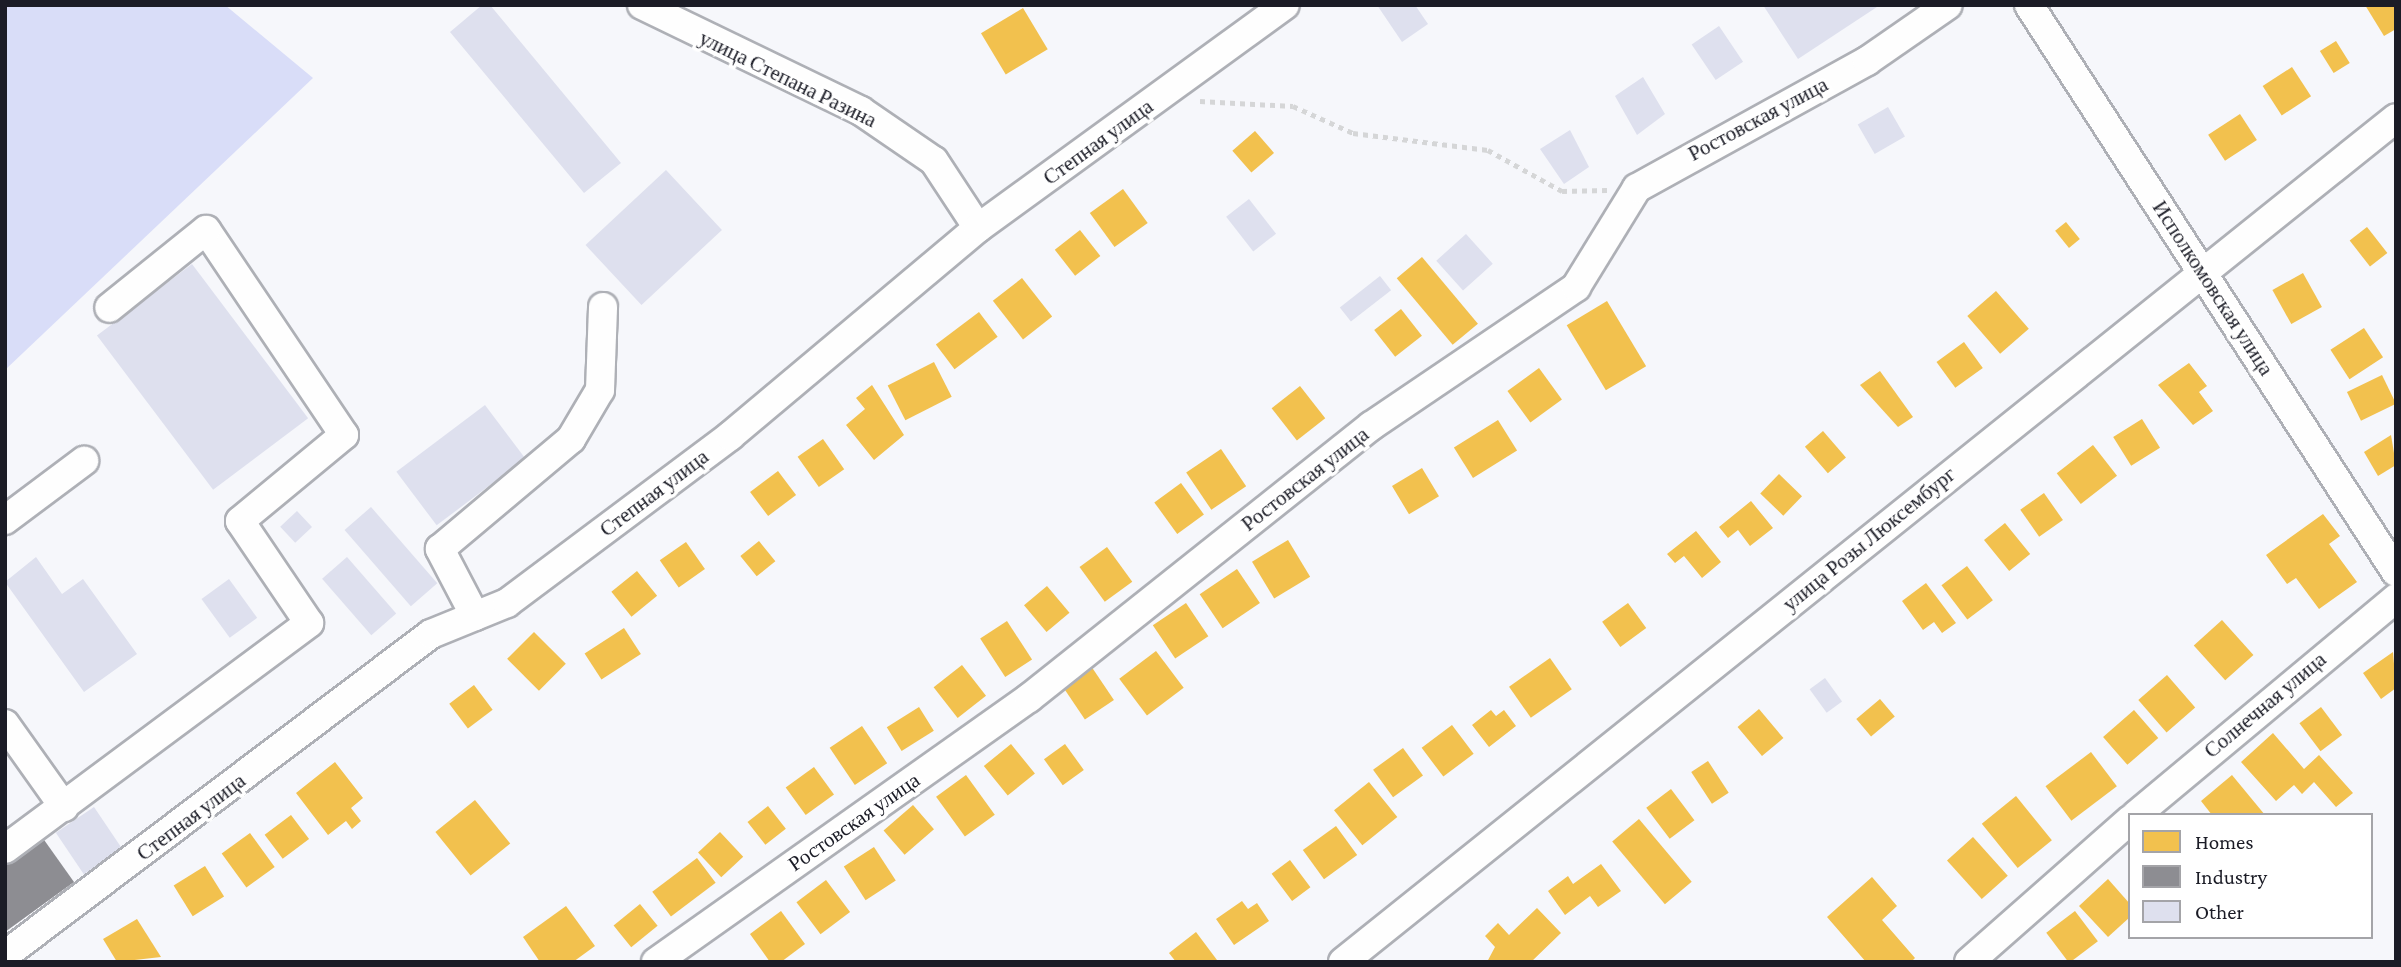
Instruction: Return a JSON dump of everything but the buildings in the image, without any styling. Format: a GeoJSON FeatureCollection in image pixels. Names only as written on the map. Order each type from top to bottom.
{"type":"FeatureCollection","features":[{"type":"Feature","properties":{"kind":"street","name":"Степная улица"},"geometry":{"type":"LineString","coordinates":[[5,955],[431,634],[507,603],[730,436],[978,228],[1285,5]]}},
{"type":"Feature","properties":{"kind":"street","name":"Ростовская улица"},"geometry":{"type":"LineString","coordinates":[[656,962],[1029,698],[1371,426],[1576,288],[1637,188],[1867,61],[1948,5]]}},
{"type":"Feature","properties":{"kind":"street","name":"Исполкомовская улица"},"geometry":{"type":"LineString","coordinates":[[2029,5],[2396,572]]}},
{"type":"Feature","properties":{"kind":"street","name":"улица Степана Разина"},"geometry":{"type":"LineString","coordinates":[[654,8],[861,111],[934,161],[978,228]]}},
{"type":"Feature","properties":{"kind":"street","name":"улица Розы Люксембург"},"geometry":{"type":"LineString","coordinates":[[1343,962],[2396,118]]}},
{"type":"Feature","properties":{"kind":"street"},"geometry":{"type":"LineString","coordinates":[[5,849],[309,623],[240,521],[344,435],[206,230],[109,308]]}},
{"type":"Feature","properties":{"kind":"street"},"geometry":{"type":"LineString","coordinates":[[475,616],[440,549],[571,439],[600,390],[603,307]]}},
{"type":"Feature","properties":{"kind":"street"},"geometry":{"type":"LineString","coordinates":[[5,520],[84,461]]}},
{"type":"Feature","properties":{"kind":"street","name":"Солнечная улица"},"geometry":{"type":"LineString","coordinates":[[2138,813],[2396,598]]}},
{"type":"Feature","properties":{"kind":"street"},"geometry":{"type":"LineString","coordinates":[[5,723],[64,807]]}},
{"type":"Feature","properties":{"kind":"street"},"geometry":{"type":"LineString","coordinates":[[1969,962],[2128,822]]}},
{"type":"Feature","properties":{"kind":"path"},"geometry":{"type":"LineString","coordinates":[[1194,102],[1220,97],[1293,106],[1353,134],[1488,150],[1562,191],[1637,188]]}},
{"type":"Feature","properties":{"kind":"shaded area"},"geometry":{"type":"Polygon","coordinates":[[[5,5],[225,5],[313,78],[5,370],[5,5]]]}}]}
